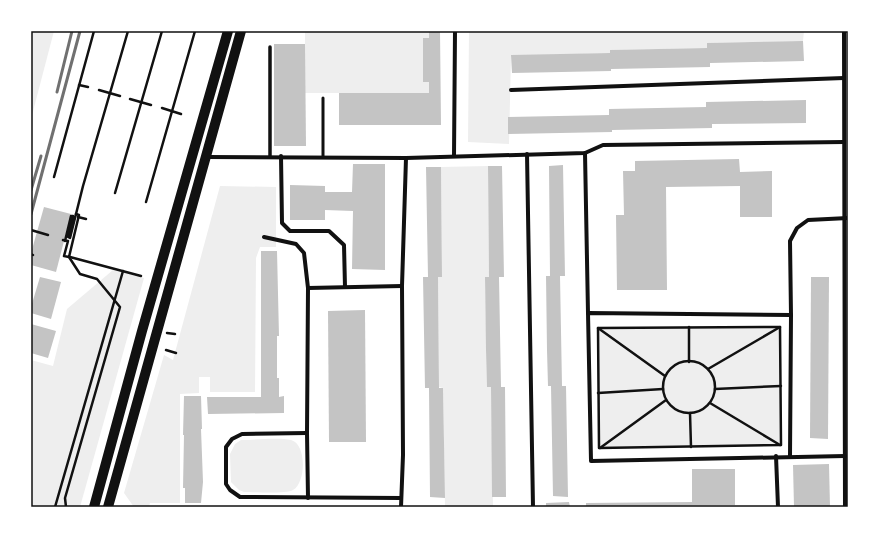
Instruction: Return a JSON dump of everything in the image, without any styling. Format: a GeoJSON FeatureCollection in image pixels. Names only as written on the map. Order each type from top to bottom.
{"type":"FeatureCollection","features":[{"type":"Feature","properties":{"kind":"main road"},"geometry":{"type":"LineString","coordinates":[[94,507],[142,331],[228,31]]}},
{"type":"Feature","properties":{"kind":"main road"},"geometry":{"type":"LineString","coordinates":[[108,507],[241,31]]}},
{"type":"Feature","properties":{"kind":"street"},"geometry":{"type":"LineString","coordinates":[[454,156],[455,31]]}},
{"type":"Feature","properties":{"kind":"street"},"geometry":{"type":"LineString","coordinates":[[844,31],[846,72],[844,78],[846,218],[845,507]]}},
{"type":"Feature","properties":{"kind":"street"},"geometry":{"type":"LineString","coordinates":[[270,47],[270,156]]}},
{"type":"Feature","properties":{"kind":"street"},"geometry":{"type":"LineString","coordinates":[[511,90],[844,78]]}},
{"type":"Feature","properties":{"kind":"street"},"geometry":{"type":"LineString","coordinates":[[207,157],[281,156],[406,158],[585,153],[603,144],[844,142]]}},
{"type":"Feature","properties":{"kind":"street"},"geometry":{"type":"LineString","coordinates":[[585,153],[591,460],[845,456]]}},
{"type":"Feature","properties":{"kind":"street"},"geometry":{"type":"LineString","coordinates":[[527,154],[533,507]]}},
{"type":"Feature","properties":{"kind":"street"},"geometry":{"type":"LineString","coordinates":[[281,156],[282,223],[290,231],[329,231],[344,245],[345,287]]}},
{"type":"Feature","properties":{"kind":"street"},"geometry":{"type":"LineString","coordinates":[[401,507],[403,455],[402,286],[406,158]]}},
{"type":"Feature","properties":{"kind":"street"},"geometry":{"type":"LineString","coordinates":[[790,456],[790,241],[797,228],[808,220],[846,218]]}},
{"type":"Feature","properties":{"kind":"street"},"geometry":{"type":"LineString","coordinates":[[264,237],[296,244],[304,253],[308,288],[308,498]]}},
{"type":"Feature","properties":{"kind":"street"},"geometry":{"type":"LineString","coordinates":[[308,288],[402,286]]}},
{"type":"Feature","properties":{"kind":"street"},"geometry":{"type":"LineString","coordinates":[[588,313],[791,314]]}},
{"type":"Feature","properties":{"kind":"street"},"geometry":{"type":"LineString","coordinates":[[307,433],[242,434],[232,439],[226,447],[226,484],[230,490],[240,497],[401,498]]}},
{"type":"Feature","properties":{"kind":"street"},"geometry":{"type":"LineString","coordinates":[[776,456],[778,507]]}},
{"type":"Feature","properties":{"kind":"lane"},"geometry":{"type":"LineString","coordinates":[[323,98],[324,157]]}},
{"type":"Feature","properties":{"kind":"path"},"geometry":{"type":"LineString","coordinates":[[54,178],[78,85],[94,31]]}},
{"type":"Feature","properties":{"kind":"path"},"geometry":{"type":"LineString","coordinates":[[128,31],[70,238],[68,237],[73,216],[71,216],[64,241],[68,241],[64,256],[141,276]]}},
{"type":"Feature","properties":{"kind":"path"},"geometry":{"type":"LineString","coordinates":[[115,193],[162,31]]}},
{"type":"Feature","properties":{"kind":"path"},"geometry":{"type":"LineString","coordinates":[[146,202],[195,31]]}},
{"type":"Feature","properties":{"kind":"path"},"geometry":{"type":"LineString","coordinates":[[78,85],[88,87]]}},
{"type":"Feature","properties":{"kind":"path"},"geometry":{"type":"LineString","coordinates":[[100,90],[120,96]]}},
{"type":"Feature","properties":{"kind":"path"},"geometry":{"type":"LineString","coordinates":[[130,99],[151,105]]}},
{"type":"Feature","properties":{"kind":"path"},"geometry":{"type":"LineString","coordinates":[[162,108],[181,114]]}},
{"type":"Feature","properties":{"kind":"path"},"geometry":{"type":"LineString","coordinates":[[76,214],[79,215],[78,217],[86,219]]}},
{"type":"Feature","properties":{"kind":"path"},"geometry":{"type":"LineString","coordinates":[[66,507],[65,498],[120,307],[97,279],[80,274],[69,257],[78,217]]}},
{"type":"Feature","properties":{"kind":"path"},"geometry":{"type":"LineString","coordinates":[[31,230],[48,235]]}},
{"type":"Feature","properties":{"kind":"path"},"geometry":{"type":"LineString","coordinates":[[55,507],[123,271]]}},
{"type":"Feature","properties":{"kind":"path"},"geometry":{"type":"LineString","coordinates":[[109,318],[116,319]]}},
{"type":"Feature","properties":{"kind":"path"},"geometry":{"type":"LineString","coordinates":[[689,327],[689,362]]}},
{"type":"Feature","properties":{"kind":"path"},"geometry":{"type":"LineString","coordinates":[[598,328],[780,327]]}},
{"type":"Feature","properties":{"kind":"path"},"geometry":{"type":"LineString","coordinates":[[708,370],[780,327]]}},
{"type":"Feature","properties":{"kind":"path"},"geometry":{"type":"LineString","coordinates":[[780,327],[781,445]]}},
{"type":"Feature","properties":{"kind":"path"},"geometry":{"type":"LineString","coordinates":[[598,328],[665,376]]}},
{"type":"Feature","properties":{"kind":"path"},"geometry":{"type":"LineString","coordinates":[[598,328],[599,448]]}},
{"type":"Feature","properties":{"kind":"path"},"geometry":{"type":"LineString","coordinates":[[167,332],[174,334]]}},
{"type":"Feature","properties":{"kind":"path"},"geometry":{"type":"LineString","coordinates":[[166,350],[176,353]]}},
{"type":"Feature","properties":{"kind":"path"},"geometry":{"type":"LineString","coordinates":[[689,362],[701,364],[708,370],[713,377],[715,389],[710,403],[703,409],[690,413],[678,411],[666,400],[663,388],[665,376],[676,364],[689,362]]}},
{"type":"Feature","properties":{"kind":"path"},"geometry":{"type":"LineString","coordinates":[[715,389],[781,386]]}},
{"type":"Feature","properties":{"kind":"path"},"geometry":{"type":"LineString","coordinates":[[598,393],[663,388]]}},
{"type":"Feature","properties":{"kind":"path"},"geometry":{"type":"LineString","coordinates":[[599,448],[666,400]]}},
{"type":"Feature","properties":{"kind":"path"},"geometry":{"type":"LineString","coordinates":[[710,403],[781,445]]}},
{"type":"Feature","properties":{"kind":"path"},"geometry":{"type":"LineString","coordinates":[[690,413],[691,447]]}},
{"type":"Feature","properties":{"kind":"path"},"geometry":{"type":"LineString","coordinates":[[599,448],[781,445]]}},
{"type":"Feature","properties":{"kind":"shaded area"},"geometry":{"type":"Polygon","coordinates":[[[31,31],[54,31],[31,119],[31,31]]]}},
{"type":"Feature","properties":{"kind":"shaded area"},"geometry":{"type":"Polygon","coordinates":[[[305,31],[429,31],[429,38],[423,38],[423,82],[429,82],[429,93],[305,93],[305,31]]]}},
{"type":"Feature","properties":{"kind":"shaded area"},"geometry":{"type":"Polygon","coordinates":[[[469,31],[804,31],[803,41],[707,43],[707,48],[610,50],[610,53],[511,56],[509,144],[468,142],[469,31]]]}},
{"type":"Feature","properties":{"kind":"shaded area"},"geometry":{"type":"Polygon","coordinates":[[[488,166],[489,277],[485,277],[487,387],[491,387],[493,507],[445,507],[443,388],[439,387],[438,277],[442,277],[441,167],[488,166]]]}},
{"type":"Feature","properties":{"kind":"shaded area"},"geometry":{"type":"Polygon","coordinates":[[[220,186],[276,187],[276,247],[260,247],[256,258],[255,392],[210,392],[210,377],[199,377],[199,393],[180,394],[180,503],[150,503],[149,507],[134,507],[124,493],[164,355],[173,360],[220,186]]]}},
{"type":"Feature","properties":{"kind":"shaded area"},"geometry":{"type":"Polygon","coordinates":[[[113,270],[144,278],[80,507],[31,507],[31,360],[53,366],[67,309],[113,270]]]}},
{"type":"Feature","properties":{"kind":"shaded area"},"geometry":{"type":"Polygon","coordinates":[[[780,327],[781,445],[599,448],[598,328],[780,327]]]}},
{"type":"Feature","properties":{"kind":"shaded area"},"geometry":{"type":"Polygon","coordinates":[[[280,439],[291,440],[296,443],[300,449],[303,464],[300,480],[297,486],[293,490],[284,492],[244,492],[239,490],[231,482],[230,454],[235,444],[241,440],[280,439]]]}},
{"type":"Feature","properties":{"kind":"building"},"geometry":{"type":"Polygon","coordinates":[[[429,31],[440,31],[441,125],[339,125],[339,93],[429,93],[429,82],[423,82],[423,38],[429,38],[429,31]]]}},
{"type":"Feature","properties":{"kind":"building"},"geometry":{"type":"Polygon","coordinates":[[[803,41],[804,61],[710,63],[710,67],[512,73],[511,55],[610,53],[610,50],[707,48],[707,43],[803,41]]]}},
{"type":"Feature","properties":{"kind":"building"},"geometry":{"type":"Polygon","coordinates":[[[274,44],[305,44],[306,146],[274,146],[274,44]]]}},
{"type":"Feature","properties":{"kind":"building"},"geometry":{"type":"Polygon","coordinates":[[[806,100],[806,123],[712,124],[712,128],[508,134],[508,117],[609,115],[609,109],[706,107],[706,102],[806,100]]]}},
{"type":"Feature","properties":{"kind":"building"},"geometry":{"type":"Polygon","coordinates":[[[739,159],[740,172],[772,171],[772,217],[740,217],[740,186],[666,187],[667,290],[617,290],[616,215],[624,215],[623,171],[635,171],[635,161],[739,159]]]}},
{"type":"Feature","properties":{"kind":"building"},"geometry":{"type":"Polygon","coordinates":[[[353,164],[385,164],[385,270],[352,269],[353,211],[325,210],[325,220],[290,220],[290,185],[325,186],[325,192],[352,192],[353,164]]]}},
{"type":"Feature","properties":{"kind":"building"},"geometry":{"type":"Polygon","coordinates":[[[563,165],[565,276],[560,276],[562,386],[566,386],[568,497],[553,496],[551,386],[548,386],[547,350],[546,276],[550,276],[549,166],[563,165]]]}},
{"type":"Feature","properties":{"kind":"building"},"geometry":{"type":"Polygon","coordinates":[[[488,166],[502,166],[504,277],[499,277],[501,387],[505,387],[506,497],[492,497],[491,387],[487,387],[485,277],[489,277],[488,166]]]}},
{"type":"Feature","properties":{"kind":"building"},"geometry":{"type":"Polygon","coordinates":[[[426,167],[441,167],[442,277],[438,277],[439,388],[443,388],[445,498],[430,497],[429,388],[425,388],[423,277],[428,277],[426,167]]]}},
{"type":"Feature","properties":{"kind":"building"},"geometry":{"type":"Polygon","coordinates":[[[44,207],[71,214],[56,272],[31,265],[31,253],[44,207]]]}},
{"type":"Feature","properties":{"kind":"building"},"geometry":{"type":"Polygon","coordinates":[[[261,251],[277,251],[279,336],[277,336],[277,378],[279,378],[279,397],[284,396],[284,413],[208,414],[207,397],[261,397],[261,251]]]}},
{"type":"Feature","properties":{"kind":"building"},"geometry":{"type":"Polygon","coordinates":[[[40,277],[61,282],[51,319],[31,313],[31,307],[40,277]]]}},
{"type":"Feature","properties":{"kind":"building"},"geometry":{"type":"Polygon","coordinates":[[[811,277],[829,277],[828,439],[810,438],[811,277]]]}},
{"type":"Feature","properties":{"kind":"building"},"geometry":{"type":"Polygon","coordinates":[[[365,310],[366,442],[329,442],[328,311],[365,310]]]}},
{"type":"Feature","properties":{"kind":"building"},"geometry":{"type":"Polygon","coordinates":[[[31,324],[56,331],[48,358],[31,353],[31,324]]]}},
{"type":"Feature","properties":{"kind":"building"},"geometry":{"type":"Polygon","coordinates":[[[184,396],[201,396],[203,482],[201,503],[185,503],[185,488],[183,488],[184,396]]]}},
{"type":"Feature","properties":{"kind":"building"},"geometry":{"type":"Polygon","coordinates":[[[829,464],[830,507],[794,507],[793,465],[829,464]]]}},
{"type":"Feature","properties":{"kind":"building"},"geometry":{"type":"Polygon","coordinates":[[[692,469],[735,469],[735,505],[586,507],[586,503],[692,502],[692,469]]]}},
{"type":"Feature","properties":{"kind":"building"},"geometry":{"type":"Polygon","coordinates":[[[569,502],[570,507],[546,507],[546,503],[569,502]]]}},
{"type":"Feature","properties":{"kind":"railway"},"geometry":{"type":"LineString","coordinates":[[57,92],[72,31]]}},
{"type":"Feature","properties":{"kind":"railway"},"geometry":{"type":"LineString","coordinates":[[31,214],[80,31]]}},
{"type":"Feature","properties":{"kind":"railway"},"geometry":{"type":"LineString","coordinates":[[31,190],[41,156]]}}]}
